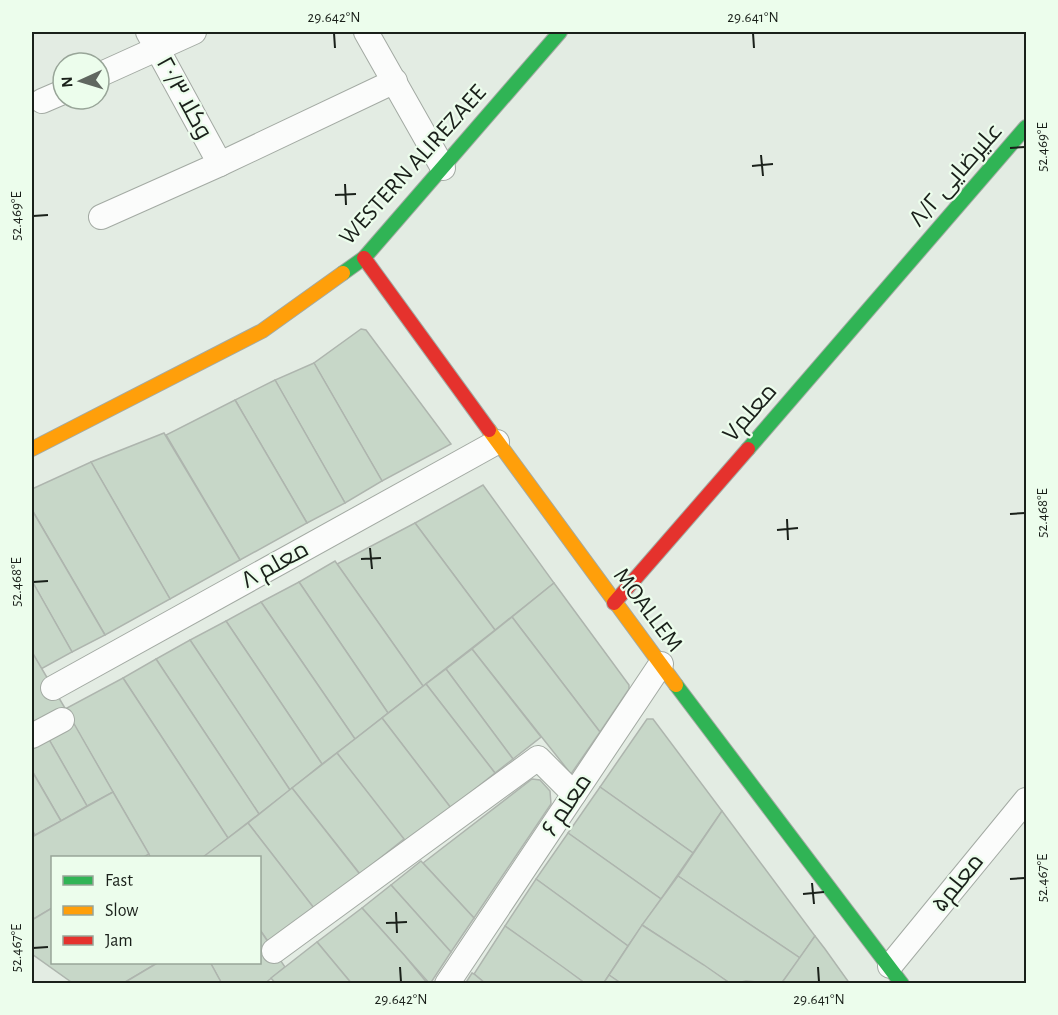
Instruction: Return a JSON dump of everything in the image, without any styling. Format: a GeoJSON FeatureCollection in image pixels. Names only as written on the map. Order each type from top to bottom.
{"type":"FeatureCollection","features":[{"type":"Feature","properties":{"kind":"street"},"geometry":{"type":"LineString","coordinates":[[111,67],[152,40],[194,32]]}},
{"type":"Feature","properties":{"kind":"street"},"geometry":{"type":"LineString","coordinates":[[366,32],[442,168]]}},
{"type":"Feature","properties":{"kind":"street","name":"WESTERN ALIREZAEE"},"geometry":{"type":"LineString","coordinates":[[32,449],[262,331],[364,258],[560,32]]}},
{"type":"Feature","properties":{"kind":"street","name":"وکلا ۲۰/۳"},"geometry":{"type":"LineString","coordinates":[[152,40],[220,164]]}},
{"type":"Feature","properties":{"kind":"street"},"geometry":{"type":"LineString","coordinates":[[101,217],[220,164],[394,81]]}},
{"type":"Feature","properties":{"kind":"street","name":"علیرضایی ۸/۲"},"geometry":{"type":"LineString","coordinates":[[919,253],[1026,127]]}},
{"type":"Feature","properties":{"kind":"street","name":"معلم۷"},"geometry":{"type":"LineString","coordinates":[[615,603],[919,253]]}},
{"type":"Feature","properties":{"kind":"street","name":"MOALLEM"},"geometry":{"type":"LineString","coordinates":[[364,258],[615,603],[896,975]]}},
{"type":"Feature","properties":{"kind":"street","name":"۸ معلم"},"geometry":{"type":"LineString","coordinates":[[53,688],[497,442]]}},
{"type":"Feature","properties":{"kind":"street","name":"۶ معلم"},"geometry":{"type":"LineString","coordinates":[[447,984],[661,664]]}},
{"type":"Feature","properties":{"kind":"street"},"geometry":{"type":"LineString","coordinates":[[32,736],[62,720]]}},
{"type":"Feature","properties":{"kind":"street"},"geometry":{"type":"LineString","coordinates":[[274,951],[538,758],[574,794]]}},
{"type":"Feature","properties":{"kind":"street","name":"معلم۵"},"geometry":{"type":"LineString","coordinates":[[896,975],[1026,800]]}},
{"type":"Feature","properties":{"kind":"building"},"geometry":{"type":"Polygon","coordinates":[[[361,329],[366,330],[451,444],[382,481],[314,363],[361,329]]]}},
{"type":"Feature","properties":{"kind":"building"},"geometry":{"type":"Polygon","coordinates":[[[314,363],[382,481],[345,503],[275,380],[314,363]]]}},
{"type":"Feature","properties":{"kind":"building"},"geometry":{"type":"Polygon","coordinates":[[[275,380],[345,503],[307,523],[235,400],[275,380]]]}},
{"type":"Feature","properties":{"kind":"building"},"geometry":{"type":"Polygon","coordinates":[[[235,400],[307,523],[240,560],[166,435],[235,400]]]}},
{"type":"Feature","properties":{"kind":"building"},"geometry":{"type":"Polygon","coordinates":[[[164,433],[240,560],[170,599],[91,462],[164,433]]]}},
{"type":"Feature","properties":{"kind":"building"},"geometry":{"type":"Polygon","coordinates":[[[91,462],[170,599],[105,635],[32,510],[32,489],[91,462]]]}},
{"type":"Feature","properties":{"kind":"building"},"geometry":{"type":"Polygon","coordinates":[[[483,485],[554,583],[495,630],[415,523],[483,485]]]}},
{"type":"Feature","properties":{"kind":"building"},"geometry":{"type":"Polygon","coordinates":[[[32,510],[105,635],[72,652],[32,581],[32,510]]]}},
{"type":"Feature","properties":{"kind":"building"},"geometry":{"type":"Polygon","coordinates":[[[415,523],[495,630],[423,686],[337,564],[415,523]]]}},
{"type":"Feature","properties":{"kind":"building"},"geometry":{"type":"Polygon","coordinates":[[[335,561],[423,686],[388,713],[299,582],[335,561]]]}},
{"type":"Feature","properties":{"kind":"building"},"geometry":{"type":"Polygon","coordinates":[[[32,581],[72,652],[41,669],[32,652],[32,581]]]}},
{"type":"Feature","properties":{"kind":"building"},"geometry":{"type":"Polygon","coordinates":[[[299,582],[388,713],[355,739],[261,602],[299,582]]]}},
{"type":"Feature","properties":{"kind":"building"},"geometry":{"type":"Polygon","coordinates":[[[554,583],[629,685],[629,689],[600,732],[512,617],[554,583]]]}},
{"type":"Feature","properties":{"kind":"building"},"geometry":{"type":"Polygon","coordinates":[[[261,602],[355,739],[322,764],[226,621],[261,602]]]}},
{"type":"Feature","properties":{"kind":"building"},"geometry":{"type":"Polygon","coordinates":[[[512,617],[600,732],[571,774],[472,649],[512,617]]]}},
{"type":"Feature","properties":{"kind":"building"},"geometry":{"type":"Polygon","coordinates":[[[226,621],[322,764],[290,790],[190,640],[226,621]]]}},
{"type":"Feature","properties":{"kind":"building"},"geometry":{"type":"Polygon","coordinates":[[[190,640],[290,790],[259,814],[156,659],[190,640]]]}},
{"type":"Feature","properties":{"kind":"building"},"geometry":{"type":"Polygon","coordinates":[[[472,649],[541,737],[513,759],[446,669],[472,649]]]}},
{"type":"Feature","properties":{"kind":"building"},"geometry":{"type":"Polygon","coordinates":[[[32,652],[69,715],[43,729],[37,720],[32,722],[32,652]]]}},
{"type":"Feature","properties":{"kind":"building"},"geometry":{"type":"Polygon","coordinates":[[[156,659],[259,814],[228,838],[123,678],[156,659]]]}},
{"type":"Feature","properties":{"kind":"building"},"geometry":{"type":"Polygon","coordinates":[[[446,669],[513,759],[495,773],[426,684],[446,669]]]}},
{"type":"Feature","properties":{"kind":"building"},"geometry":{"type":"Polygon","coordinates":[[[123,678],[228,838],[206,856],[150,856],[65,709],[123,678]]]}},
{"type":"Feature","properties":{"kind":"building"},"geometry":{"type":"Polygon","coordinates":[[[426,684],[495,773],[451,808],[382,718],[426,684]]]}},
{"type":"Feature","properties":{"kind":"building"},"geometry":{"type":"Polygon","coordinates":[[[69,715],[113,792],[87,806],[43,729],[69,715]]]}},
{"type":"Feature","properties":{"kind":"building"},"geometry":{"type":"Polygon","coordinates":[[[382,718],[451,808],[406,843],[337,753],[382,718]]]}},
{"type":"Feature","properties":{"kind":"building"},"geometry":{"type":"Polygon","coordinates":[[[647,719],[653,719],[722,811],[693,853],[600,787],[647,719]]]}},
{"type":"Feature","properties":{"kind":"building"},"geometry":{"type":"Polygon","coordinates":[[[47,736],[87,806],[61,821],[32,771],[32,745],[47,736]]]}},
{"type":"Feature","properties":{"kind":"building"},"geometry":{"type":"Polygon","coordinates":[[[337,753],[404,839],[360,874],[292,788],[337,753]]]}},
{"type":"Feature","properties":{"kind":"building"},"geometry":{"type":"Polygon","coordinates":[[[32,771],[61,821],[35,835],[32,829],[32,771]]]}},
{"type":"Feature","properties":{"kind":"building"},"geometry":{"type":"Polygon","coordinates":[[[532,779],[540,780],[550,791],[551,804],[474,918],[423,863],[532,779]]]}},
{"type":"Feature","properties":{"kind":"building"},"geometry":{"type":"Polygon","coordinates":[[[600,787],[693,853],[661,899],[568,833],[600,787]]]}},
{"type":"Feature","properties":{"kind":"building"},"geometry":{"type":"Polygon","coordinates":[[[292,788],[362,877],[317,912],[248,823],[292,788]]]}},
{"type":"Feature","properties":{"kind":"building"},"geometry":{"type":"Polygon","coordinates":[[[113,792],[149,854],[146,856],[51,856],[51,909],[32,920],[32,837],[113,792]]]}},
{"type":"Feature","properties":{"kind":"building"},"geometry":{"type":"Polygon","coordinates":[[[722,811],[815,936],[800,958],[678,876],[722,811]]]}},
{"type":"Feature","properties":{"kind":"building"},"geometry":{"type":"Polygon","coordinates":[[[248,823],[317,912],[272,947],[261,931],[261,856],[204,856],[248,823]]]}},
{"type":"Feature","properties":{"kind":"building"},"geometry":{"type":"Polygon","coordinates":[[[568,833],[661,899],[628,946],[536,879],[568,833]]]}},
{"type":"Feature","properties":{"kind":"building"},"geometry":{"type":"Polygon","coordinates":[[[421,861],[474,918],[451,952],[391,885],[421,861]]]}},
{"type":"Feature","properties":{"kind":"building"},"geometry":{"type":"Polygon","coordinates":[[[678,876],[800,958],[781,984],[746,981],[731,984],[642,925],[678,876]]]}},
{"type":"Feature","properties":{"kind":"building"},"geometry":{"type":"Polygon","coordinates":[[[536,879],[628,946],[603,984],[586,984],[505,926],[536,879]]]}},
{"type":"Feature","properties":{"kind":"building"},"geometry":{"type":"Polygon","coordinates":[[[391,885],[451,952],[430,984],[362,908],[391,885]]]}},
{"type":"Feature","properties":{"kind":"building"},"geometry":{"type":"Polygon","coordinates":[[[362,908],[428,984],[352,984],[317,942],[362,908]]]}},
{"type":"Feature","properties":{"kind":"building"},"geometry":{"type":"Polygon","coordinates":[[[51,909],[51,964],[156,964],[122,984],[74,984],[32,954],[32,920],[51,909]]]}},
{"type":"Feature","properties":{"kind":"building"},"geometry":{"type":"Polygon","coordinates":[[[642,925],[731,984],[622,984],[609,975],[642,925]]]}},
{"type":"Feature","properties":{"kind":"building"},"geometry":{"type":"Polygon","coordinates":[[[505,926],[586,984],[486,984],[474,974],[505,926]]]}},
{"type":"Feature","properties":{"kind":"building"},"geometry":{"type":"Polygon","coordinates":[[[261,931],[285,967],[264,984],[222,984],[211,964],[261,964],[261,931]]]}},
{"type":"Feature","properties":{"kind":"building"},"geometry":{"type":"Polygon","coordinates":[[[815,936],[825,949],[850,984],[781,984],[815,936]]]}},
{"type":"Feature","properties":{"kind":"building"},"geometry":{"type":"Polygon","coordinates":[[[317,942],[352,984],[276,984],[271,978],[317,942]]]}},
{"type":"Feature","properties":{"kind":"building"},"geometry":{"type":"Polygon","coordinates":[[[156,964],[211,964],[222,984],[122,984],[156,964]]]}},
{"type":"Feature","properties":{"kind":"building"},"geometry":{"type":"Polygon","coordinates":[[[472,973],[474,974],[486,984],[465,984],[472,973]]]}},
{"type":"Feature","properties":{"kind":"building"},"geometry":{"type":"Polygon","coordinates":[[[609,975],[622,984],[603,984],[609,975]]]}},
{"type":"Feature","properties":{"kind":"traffic: fast"},"geometry":{"type":"LineString","coordinates":[[343,273],[364,258],[560,32]]}},
{"type":"Feature","properties":{"kind":"traffic: fast"},"geometry":{"type":"LineString","coordinates":[[748,449],[1026,127]]}},
{"type":"Feature","properties":{"kind":"traffic: fast"},"geometry":{"type":"LineString","coordinates":[[676,685],[902,984]]}},
{"type":"Feature","properties":{"kind":"traffic: slow"},"geometry":{"type":"LineString","coordinates":[[32,449],[262,331],[343,273]]}},
{"type":"Feature","properties":{"kind":"traffic: slow"},"geometry":{"type":"LineString","coordinates":[[489,430],[676,685]]}},
{"type":"Feature","properties":{"kind":"traffic: jam"},"geometry":{"type":"LineString","coordinates":[[364,258],[489,430]]}},
{"type":"Feature","properties":{"kind":"traffic: jam"},"geometry":{"type":"LineString","coordinates":[[614,603],[748,449]]}}]}
